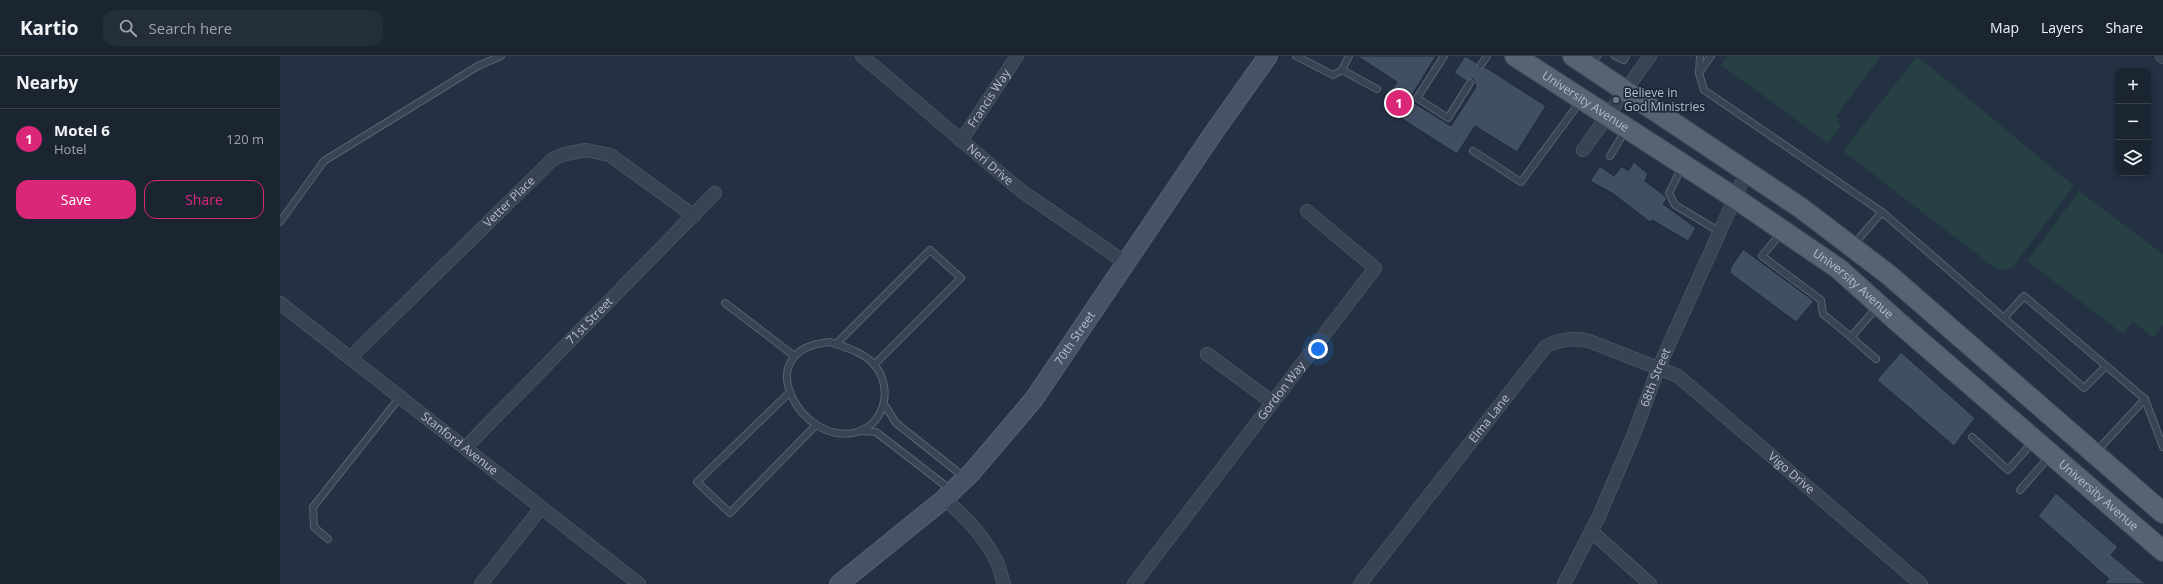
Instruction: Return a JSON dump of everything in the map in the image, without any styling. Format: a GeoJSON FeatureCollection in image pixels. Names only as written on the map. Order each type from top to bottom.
{"type":"FeatureCollection","features":[{"type":"Feature","properties":{"kind":"main road","name":"70th Street"},"geometry":{"type":"LineString","coordinates":[[839,584],[948,495],[965,478],[1034,399],[1268,56]]}},
{"type":"Feature","properties":{"kind":"main road","name":"University Avenue"},"geometry":{"type":"LineString","coordinates":[[1515,56],[1684,164],[1839,269],[2163,551]]}},
{"type":"Feature","properties":{"kind":"main road"},"geometry":{"type":"LineString","coordinates":[[1573,56],[1593,61],[1624,90],[1747,171],[1852,246],[1889,275],[2163,513]]}},
{"type":"Feature","properties":{"kind":"main road"},"geometry":{"type":"LineString","coordinates":[[2076,475],[2095,453]]}},
{"type":"Feature","properties":{"kind":"street","name":"Neri Drive"},"geometry":{"type":"LineString","coordinates":[[862,56],[1020,190],[1126,263]]}},
{"type":"Feature","properties":{"kind":"street","name":"Francis Way"},"geometry":{"type":"LineString","coordinates":[[961,141],[1018,56]]}},
{"type":"Feature","properties":{"kind":"street"},"geometry":{"type":"LineString","coordinates":[[1583,150],[1624,90],[1650,56]]}},
{"type":"Feature","properties":{"kind":"street","name":"Vetter Place"},"geometry":{"type":"LineString","coordinates":[[350,358],[553,159],[565,154],[586,150],[610,155],[694,216]]}},
{"type":"Feature","properties":{"kind":"street","name":"68th Street"},"geometry":{"type":"LineString","coordinates":[[1564,584],[1591,531],[1634,434],[1658,369],[1747,171]]}},
{"type":"Feature","properties":{"kind":"street","name":"71st Street"},"geometry":{"type":"LineString","coordinates":[[465,448],[715,193]]}},
{"type":"Feature","properties":{"kind":"street","name":"Gordon Way"},"geometry":{"type":"LineString","coordinates":[[1134,584],[1375,268],[1307,211]]}},
{"type":"Feature","properties":{"kind":"street","name":"Stanford Avenue"},"geometry":{"type":"LineString","coordinates":[[280,303],[639,584]]}},
{"type":"Feature","properties":{"kind":"street","name":"Elma Lane"},"geometry":{"type":"LineString","coordinates":[[1360,584],[1546,346],[1567,339],[1582,339],[1658,369]]}},
{"type":"Feature","properties":{"kind":"street"},"geometry":{"type":"LineString","coordinates":[[1207,354],[1272,402]]}},
{"type":"Feature","properties":{"kind":"street","name":"Vigo Drive"},"geometry":{"type":"LineString","coordinates":[[1658,369],[1678,376],[1921,584]]}},
{"type":"Feature","properties":{"kind":"street"},"geometry":{"type":"LineString","coordinates":[[948,495],[988,547],[996,561],[1004,584]]}},
{"type":"Feature","properties":{"kind":"street"},"geometry":{"type":"LineString","coordinates":[[481,584],[541,508]]}},
{"type":"Feature","properties":{"kind":"street"},"geometry":{"type":"LineString","coordinates":[[1591,531],[1650,584]]}},
{"type":"Feature","properties":{"kind":"lane"},"geometry":{"type":"LineString","coordinates":[[280,222],[324,161],[478,66],[501,56]]}},
{"type":"Feature","properties":{"kind":"lane"},"geometry":{"type":"LineString","coordinates":[[1296,56],[1333,75],[1342,70],[1349,56]]}},
{"type":"Feature","properties":{"kind":"lane"},"geometry":{"type":"LineString","coordinates":[[1444,56],[1417,98],[1448,118],[1470,83]]}},
{"type":"Feature","properties":{"kind":"lane"},"geometry":{"type":"LineString","coordinates":[[1481,65],[1487,56]]}},
{"type":"Feature","properties":{"kind":"lane"},"geometry":{"type":"LineString","coordinates":[[1615,56],[1624,60],[1626,56]]}},
{"type":"Feature","properties":{"kind":"lane"},"geometry":{"type":"LineString","coordinates":[[1700,56],[1699,72],[1704,90],[1882,212],[2084,388],[2106,366]]}},
{"type":"Feature","properties":{"kind":"lane"},"geometry":{"type":"LineString","coordinates":[[1699,72],[1711,56]]}},
{"type":"Feature","properties":{"kind":"lane"},"geometry":{"type":"LineString","coordinates":[[1342,70],[1377,89]]}},
{"type":"Feature","properties":{"kind":"lane"},"geometry":{"type":"LineString","coordinates":[[1473,151],[1520,182],[1582,99]]}},
{"type":"Feature","properties":{"kind":"lane"},"geometry":{"type":"LineString","coordinates":[[1610,156],[1627,128]]}},
{"type":"Feature","properties":{"kind":"lane"},"geometry":{"type":"LineString","coordinates":[[1684,164],[1669,193],[1675,205],[1720,232]]}},
{"type":"Feature","properties":{"kind":"lane"},"geometry":{"type":"LineString","coordinates":[[1852,246],[1882,212]]}},
{"type":"Feature","properties":{"kind":"lane"},"geometry":{"type":"LineString","coordinates":[[1783,230],[1762,256],[1821,300],[1823,314],[1876,359]]}},
{"type":"Feature","properties":{"kind":"lane"},"geometry":{"type":"LineString","coordinates":[[836,344],[930,250],[961,278],[874,365]]}},
{"type":"Feature","properties":{"kind":"lane"},"geometry":{"type":"LineString","coordinates":[[2004,318],[2024,296],[2145,399],[2163,447]]}},
{"type":"Feature","properties":{"kind":"lane"},"geometry":{"type":"LineString","coordinates":[[725,303],[793,355]]}},
{"type":"Feature","properties":{"kind":"lane"},"geometry":{"type":"LineString","coordinates":[[1850,337],[1879,305]]}},
{"type":"Feature","properties":{"kind":"lane"},"geometry":{"type":"LineString","coordinates":[[861,431],[876,420],[884,404],[885,386],[874,365],[862,354],[830,342],[816,343],[803,348],[793,355],[786,374],[790,392],[801,412],[816,425],[842,434],[861,431],[876,432],[948,495]]}},
{"type":"Feature","properties":{"kind":"lane"},"geometry":{"type":"LineString","coordinates":[[790,392],[697,482],[730,513],[816,425]]}},
{"type":"Feature","properties":{"kind":"lane"},"geometry":{"type":"LineString","coordinates":[[328,539],[314,527],[313,507],[400,397]]}},
{"type":"Feature","properties":{"kind":"lane"},"geometry":{"type":"LineString","coordinates":[[2095,453],[2145,399]]}},
{"type":"Feature","properties":{"kind":"lane"},"geometry":{"type":"LineString","coordinates":[[884,404],[896,424],[965,478]]}},
{"type":"Feature","properties":{"kind":"lane"},"geometry":{"type":"LineString","coordinates":[[1972,437],[2008,470],[2035,440]]}},
{"type":"Feature","properties":{"kind":"lane"},"geometry":{"type":"LineString","coordinates":[[2020,490],[2051,454]]}},
{"type":"Feature","properties":{"kind":"green space"},"geometry":{"type":"Polygon","coordinates":[[[1728,56],[1881,56],[1836,116],[1840,119],[1837,123],[1841,126],[1828,143],[1721,65],[1728,56]]]}},
{"type":"Feature","properties":{"kind":"green space"},"geometry":{"type":"Polygon","coordinates":[[[1917,56],[2074,186],[2012,268],[2003,270],[1996,269],[1843,151],[1917,56]]]}},
{"type":"Feature","properties":{"kind":"green space"},"geometry":{"type":"Polygon","coordinates":[[[2079,191],[2163,254],[2163,325],[2153,338],[2133,321],[2123,334],[2027,261],[2079,191]]]}},
{"type":"Feature","properties":{"kind":"building"},"geometry":{"type":"Polygon","coordinates":[[[1357,56],[1436,56],[1409,100],[1451,126],[1476,87],[1473,79],[1466,81],[1454,73],[1465,56],[1477,63],[1479,69],[1485,67],[1546,106],[1517,152],[1475,126],[1457,154],[1382,106],[1397,82],[1357,56]]]}},
{"type":"Feature","properties":{"kind":"building"},"geometry":{"type":"Polygon","coordinates":[[[1634,162],[1648,174],[1645,181],[1665,196],[1667,199],[1663,204],[1696,228],[1688,241],[1652,220],[1650,222],[1612,193],[1590,181],[1600,166],[1614,176],[1622,166],[1628,171],[1634,162]]]}},
{"type":"Feature","properties":{"kind":"building"},"geometry":{"type":"Polygon","coordinates":[[[1743,249],[1814,301],[1796,322],[1730,273],[1731,267],[1743,249]]]}},
{"type":"Feature","properties":{"kind":"building"},"geometry":{"type":"Polygon","coordinates":[[[1901,352],[1975,418],[1954,446],[1877,380],[1901,352]]]}},
{"type":"Feature","properties":{"kind":"building"},"geometry":{"type":"Polygon","coordinates":[[[2056,493],[2118,547],[2111,555],[2146,584],[2104,584],[2109,579],[2038,516],[2056,493]]]}},
{"type":"Feature","properties":{"kind":"place","name":"Believe in God Ministries"},"geometry":{"type":"Point","coordinates":[1616,100]}},
{"type":"Feature","properties":{"kind":"place","name":"Motel 6"},"geometry":{"type":"Point","coordinates":[1399,103]}}]}
